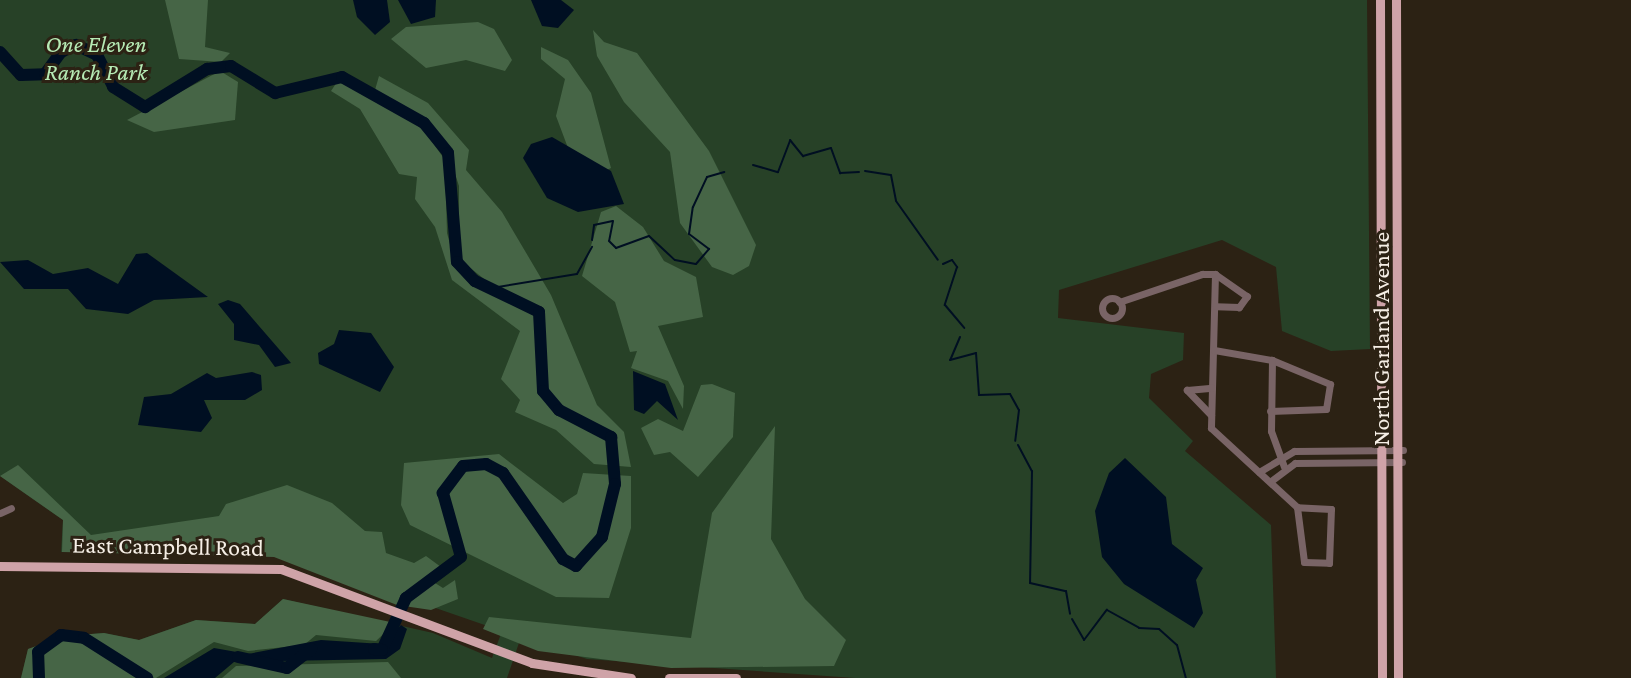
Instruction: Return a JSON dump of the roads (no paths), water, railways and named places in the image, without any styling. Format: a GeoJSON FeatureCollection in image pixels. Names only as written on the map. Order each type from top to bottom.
{"type":"FeatureCollection","features":[{"type":"Feature","properties":{"kind":"main road","name":"North Garland Avenue"},"geometry":{"type":"LineString","coordinates":[[1380,0],[1385,450],[1382,678]]}},
{"type":"Feature","properties":{"kind":"main road","name":"North Garland Avenue"},"geometry":{"type":"LineString","coordinates":[[1396,0],[1403,450],[1398,678]]}},
{"type":"Feature","properties":{"kind":"main road","name":"East Campbell Road"},"geometry":{"type":"LineString","coordinates":[[0,566],[265,566],[377,603],[550,668],[631,678]]}},
{"type":"Feature","properties":{"kind":"main road"},"geometry":{"type":"LineString","coordinates":[[669,678],[736,678]]}},
{"type":"Feature","properties":{"kind":"street"},"geometry":{"type":"LineString","coordinates":[[1215,274],[1211,428],[1297,507],[1304,562],[1329,563],[1331,509],[1297,507]]}},
{"type":"Feature","properties":{"kind":"street"},"geometry":{"type":"LineString","coordinates":[[1119,302],[1215,274],[1239,287],[1247,301],[1216,306]]}},
{"type":"Feature","properties":{"kind":"street"},"geometry":{"type":"LineString","coordinates":[[1214,350],[1272,360],[1327,381],[1330,405],[1270,411]]}},
{"type":"Feature","properties":{"kind":"street"},"geometry":{"type":"LineString","coordinates":[[1272,360],[1270,411],[1278,455],[1284,467]]}},
{"type":"Feature","properties":{"kind":"street"},"geometry":{"type":"LineString","coordinates":[[1211,415],[1187,390],[1212,388]]}},
{"type":"Feature","properties":{"kind":"street"},"geometry":{"type":"LineString","coordinates":[[1259,472],[1278,455],[1403,450]]}},
{"type":"Feature","properties":{"kind":"street"},"geometry":{"type":"LineString","coordinates":[[1271,481],[1284,467],[1402,462]]}},
{"type":"Feature","properties":{"kind":"street"},"geometry":{"type":"LineString","coordinates":[[0,513],[11,508]]}},
{"type":"Feature","properties":{"kind":"water"},"geometry":{"type":"Polygon","coordinates":[[[353,0],[387,0],[390,22],[375,35],[357,17],[353,0]]]}},
{"type":"Feature","properties":{"kind":"water"},"geometry":{"type":"Polygon","coordinates":[[[398,0],[436,0],[435,17],[411,24],[398,0]]]}},
{"type":"Feature","properties":{"kind":"water"},"geometry":{"type":"Polygon","coordinates":[[[531,0],[561,0],[574,10],[558,28],[542,26],[531,0]]]}},
{"type":"Feature","properties":{"kind":"water"},"geometry":{"type":"Polygon","coordinates":[[[552,137],[611,171],[624,204],[578,212],[547,198],[523,158],[531,144],[552,137]]]}},
{"type":"Feature","properties":{"kind":"water"},"geometry":{"type":"Polygon","coordinates":[[[147,253],[208,297],[154,300],[128,314],[86,309],[68,289],[24,289],[0,262],[28,260],[53,274],[88,268],[118,284],[136,254],[147,253]]]}},
{"type":"Feature","properties":{"kind":"water"},"geometry":{"type":"Polygon","coordinates":[[[228,300],[240,304],[291,363],[275,367],[259,345],[234,340],[234,324],[218,304],[228,300]]]}},
{"type":"Feature","properties":{"kind":"water"},"geometry":{"type":"Polygon","coordinates":[[[339,330],[371,333],[394,367],[380,392],[319,364],[318,353],[334,344],[339,330]]]}},
{"type":"Feature","properties":{"kind":"water"},"geometry":{"type":"Polygon","coordinates":[[[633,371],[665,384],[678,420],[657,401],[644,414],[634,410],[633,371]]]}},
{"type":"Feature","properties":{"kind":"water"},"geometry":{"type":"Polygon","coordinates":[[[252,372],[261,375],[262,390],[245,400],[204,400],[212,418],[201,432],[138,425],[144,397],[171,394],[207,373],[216,378],[252,372]]]}},
{"type":"Feature","properties":{"kind":"water"},"geometry":{"type":"Polygon","coordinates":[[[1125,458],[1166,497],[1172,544],[1203,568],[1196,580],[1203,613],[1194,628],[1124,584],[1102,557],[1095,511],[1109,473],[1125,458]]]}},
{"type":"Feature","properties":{"kind":"water"},"geometry":{"type":"Polygon","coordinates":[[[401,625],[407,629],[400,649],[386,659],[234,662],[215,678],[164,678],[214,648],[248,654],[321,640],[382,644],[401,625]]]}},
{"type":"Feature","properties":{"kind":"waterway"},"geometry":{"type":"LineString","coordinates":[[0,52],[21,75],[45,74],[61,52],[76,45],[97,55],[113,87],[145,107],[207,69],[231,66],[275,93],[342,77],[424,123],[448,153],[457,262],[475,281],[539,312],[543,391],[559,410],[611,437],[615,484],[602,537],[576,566],[563,559],[503,473],[486,464],[463,466],[443,493],[461,557],[406,598],[382,650],[374,649]]}},
{"type":"Feature","properties":{"kind":"waterway"},"geometry":{"type":"LineString","coordinates":[[753,165],[778,172],[790,140],[803,156],[831,148],[840,173],[859,172]]}},
{"type":"Feature","properties":{"kind":"waterway"},"geometry":{"type":"LineString","coordinates":[[865,171],[891,175],[896,201],[938,260]]}},
{"type":"Feature","properties":{"kind":"waterway"},"geometry":{"type":"LineString","coordinates":[[592,240],[594,225],[613,221],[609,241],[616,248],[649,236],[675,260],[696,264],[709,249],[689,234],[693,207],[707,177],[724,172]]}},
{"type":"Feature","properties":{"kind":"waterway"},"geometry":{"type":"LineString","coordinates":[[492,288],[577,274],[592,247]]}},
{"type":"Feature","properties":{"kind":"waterway"},"geometry":{"type":"LineString","coordinates":[[943,264],[952,260],[957,267],[945,305],[964,328]]}},
{"type":"Feature","properties":{"kind":"waterway"},"geometry":{"type":"LineString","coordinates":[[960,337],[950,360],[976,353],[979,395],[1010,394],[1019,410],[1015,441]]}},
{"type":"Feature","properties":{"kind":"waterway"},"geometry":{"type":"LineString","coordinates":[[1018,445],[1032,471],[1030,583],[1066,591],[1070,614]]}},
{"type":"Feature","properties":{"kind":"waterway"},"geometry":{"type":"LineString","coordinates":[[1072,619],[1084,640],[1107,610],[1139,628],[1159,629],[1177,645],[1186,678]]}},
{"type":"Feature","properties":{"kind":"waterway"},"geometry":{"type":"LineString","coordinates":[[39,678],[38,652],[61,635],[84,638],[147,678]]}},
{"type":"Feature","properties":{"kind":"waterway"},"geometry":{"type":"LineString","coordinates":[[238,657],[287,668],[311,649]]}},
{"type":"Feature","properties":{"kind":"park label","name":"One Eleven Ranch Park"},"geometry":{"type":"Point","coordinates":[96,58]}}]}
